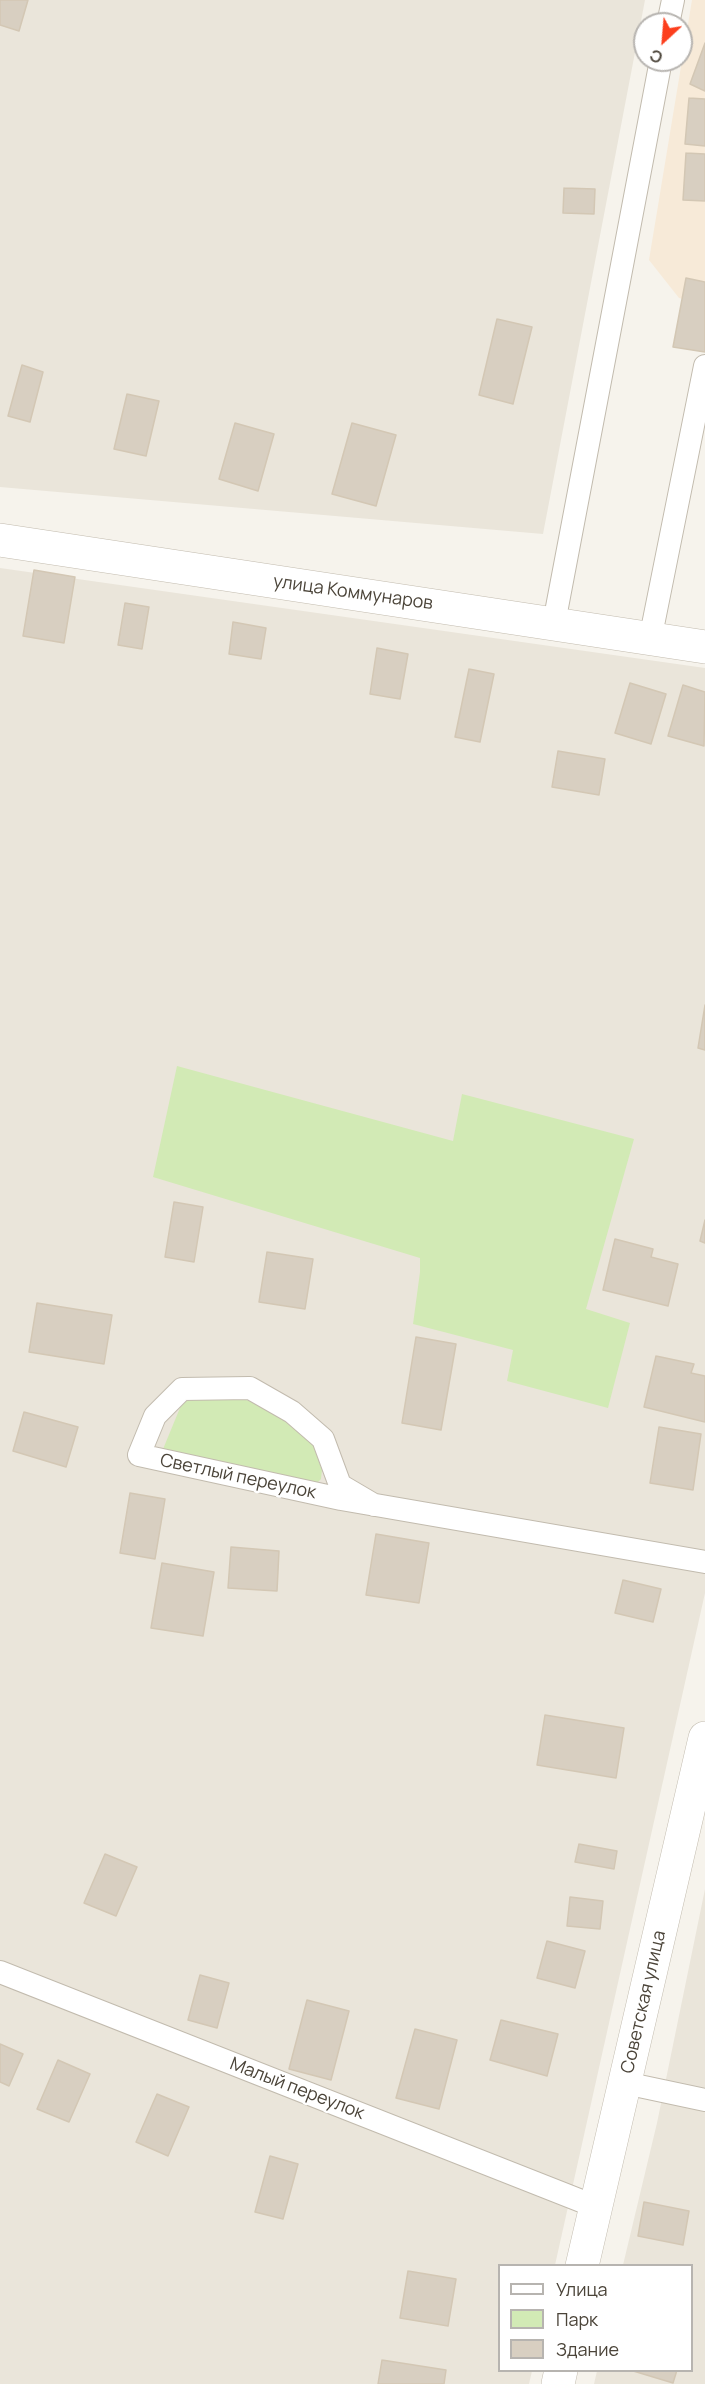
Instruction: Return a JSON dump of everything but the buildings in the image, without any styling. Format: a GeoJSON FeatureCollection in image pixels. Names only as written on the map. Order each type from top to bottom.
{"type":"FeatureCollection","features":[{"type":"Feature","properties":{"kind":"street","name":"улица Коммунаров"},"geometry":{"type":"LineString","coordinates":[[0,540],[705,647]]}},
{"type":"Feature","properties":{"kind":"street","name":"Советская улица"},"geometry":{"type":"LineString","coordinates":[[582,2264],[705,1738]]}},
{"type":"Feature","properties":{"kind":"lane"},"geometry":{"type":"LineString","coordinates":[[554,623],[659,72]]}},
{"type":"Feature","properties":{"kind":"lane"},"geometry":{"type":"LineString","coordinates":[[650,640],[705,366]]}},
{"type":"Feature","properties":{"kind":"lane","name":"Светлый переулок"},"geometry":{"type":"LineString","coordinates":[[374,1505],[339,1485],[323,1439],[292,1412],[250,1388],[182,1389],[155,1416],[139,1455],[341,1499],[374,1505],[705,1562]]}},
{"type":"Feature","properties":{"kind":"lane","name":"Малый переулок"},"geometry":{"type":"LineString","coordinates":[[0,1972],[594,2206]]}},
{"type":"Feature","properties":{"kind":"lane"},"geometry":{"type":"LineString","coordinates":[[625,2083],[705,2100]]}},
{"type":"Feature","properties":{"kind":"shaded area"},"geometry":{"type":"Polygon","coordinates":[[[0,0],[645,0],[643,12],[633,12],[633,63],[543,534],[0,487],[0,0]]]}},
{"type":"Feature","properties":{"kind":"shaded area"},"geometry":{"type":"Polygon","coordinates":[[[692,0],[705,0],[705,304],[679,298],[649,260],[680,72],[693,72],[693,12],[690,12],[692,0]]]}},
{"type":"Feature","properties":{"kind":"shaded area"},"geometry":{"type":"Polygon","coordinates":[[[0,568],[705,668],[705,1593],[555,2264],[498,2264],[498,2372],[532,2372],[529,2384],[0,2384],[0,568]]]}},
{"type":"Feature","properties":{"kind":"shaded area"},"geometry":{"type":"Polygon","coordinates":[[[705,1889],[705,2384],[594,2384],[597,2372],[693,2372],[693,2264],[623,2264],[657,2123],[705,1889]]]}},
{"type":"Feature","properties":{"kind":"green space"},"geometry":{"type":"Polygon","coordinates":[[[177,1066],[453,1141],[462,1094],[634,1139],[586,1309],[630,1323],[608,1408],[507,1381],[513,1350],[413,1324],[420,1258],[153,1177],[177,1066]]]}},
{"type":"Feature","properties":{"kind":"green space"},"geometry":{"type":"Polygon","coordinates":[[[195,1397],[242,1399],[274,1407],[310,1436],[322,1470],[321,1479],[317,1483],[161,1454],[182,1403],[195,1397]]]}}]}
